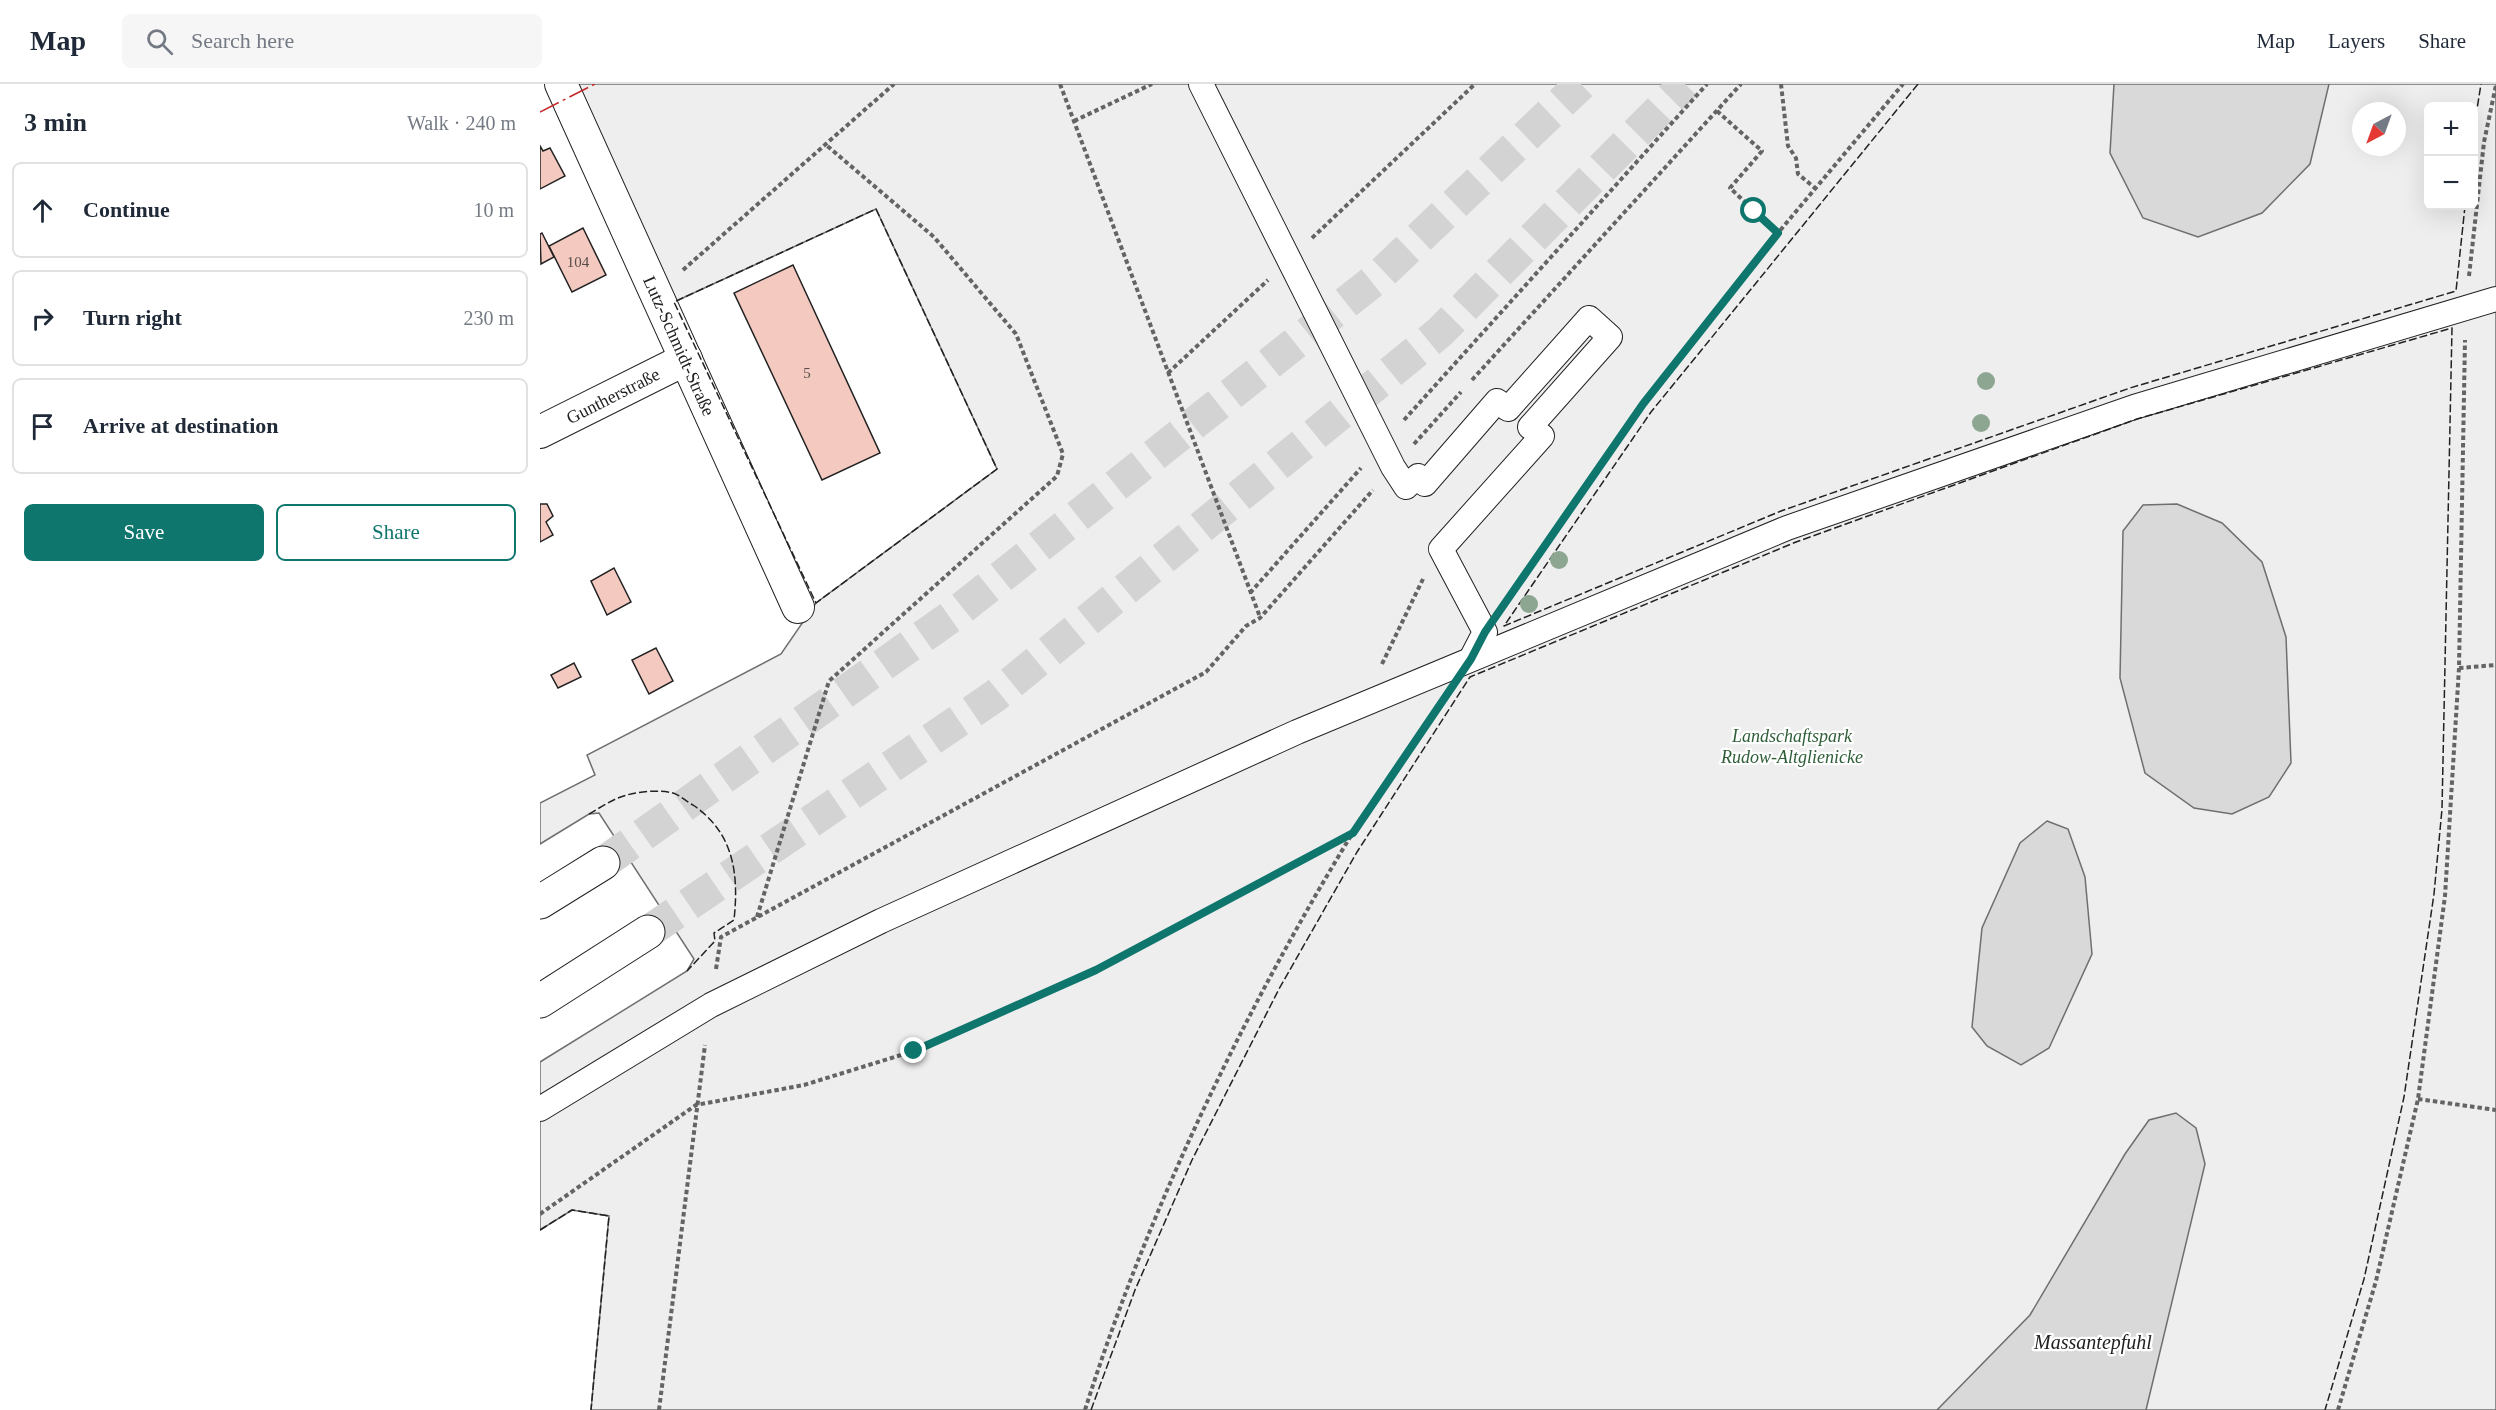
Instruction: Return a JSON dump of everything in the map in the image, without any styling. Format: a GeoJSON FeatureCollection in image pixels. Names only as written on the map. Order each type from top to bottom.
{"type":"FeatureCollection","features":[{"type":"Feature","properties":{"kind":"highway"},"geometry":{"type":"LineString","coordinates":[[540,902],[603,863]]}},
{"type":"Feature","properties":{"kind":"highway"},"geometry":{"type":"LineString","coordinates":[[540,1001],[648,932]]}},
{"type":"Feature","properties":{"kind":"street","name":"Lutz-Schmidt-Straße"},"geometry":{"type":"LineString","coordinates":[[561,84],[798,608]]}},
{"type":"Feature","properties":{"kind":"street"},"geometry":{"type":"LineString","coordinates":[[1201,84],[1383,443],[1393,467],[1406,488],[1418,476],[1425,484],[1497,401],[1508,410],[1589,318],[1610,337],[1530,427],[1542,436],[1441,549],[1485,632],[1471,659]]}},
{"type":"Feature","properties":{"kind":"street"},"geometry":{"type":"LineString","coordinates":[[540,1109],[711,1005],[881,921],[1361,705],[1787,528],[1890,490],[2134,407],[2466,306],[2496,299]]}},
{"type":"Feature","properties":{"kind":"street","name":"Guntherstraße"},"geometry":{"type":"LineString","coordinates":[[540,432],[686,359]]}},
{"type":"Feature","properties":{"kind":"path"},"geometry":{"type":"LineString","coordinates":[[656,295],[894,84]]}},
{"type":"Feature","properties":{"kind":"path"},"geometry":{"type":"LineString","coordinates":[[1060,84],[1260,618]]}},
{"type":"Feature","properties":{"kind":"path"},"geometry":{"type":"LineString","coordinates":[[1074,121],[1152,84]]}},
{"type":"Feature","properties":{"kind":"path"},"geometry":{"type":"LineString","coordinates":[[1168,373],[1475,84]]}},
{"type":"Feature","properties":{"kind":"path"},"geometry":{"type":"LineString","coordinates":[[1250,593],[1707,84]]}},
{"type":"Feature","properties":{"kind":"path"},"geometry":{"type":"LineString","coordinates":[[715,974],[722,937],[1206,672],[1246,626],[1260,618],[1393,467],[1741,84]]}},
{"type":"Feature","properties":{"kind":"path"},"geometry":{"type":"LineString","coordinates":[[1781,84],[1788,146],[1796,158],[1797,174],[1815,188]]}},
{"type":"Feature","properties":{"kind":"path"},"geometry":{"type":"LineString","coordinates":[[1485,632],[1643,404],[1778,233],[1903,84]]}},
{"type":"Feature","properties":{"kind":"path"},"geometry":{"type":"LineString","coordinates":[[2338,1410],[2376,1281],[2418,1099],[2445,896],[2459,668],[2466,306],[2484,142],[2496,85]]}},
{"type":"Feature","properties":{"kind":"path"},"geometry":{"type":"LineString","coordinates":[[1717,111],[1762,151],[1730,189],[1778,233]]}},
{"type":"Feature","properties":{"kind":"path"},"geometry":{"type":"LineString","coordinates":[[757,917],[829,681],[1057,476],[1063,454],[1016,334],[934,237],[825,144]]}},
{"type":"Feature","properties":{"kind":"path"},"geometry":{"type":"LineString","coordinates":[[1361,705],[1428,569],[1441,549]]}},
{"type":"Feature","properties":{"kind":"path"},"geometry":{"type":"LineString","coordinates":[[1085,1410],[1127,1284],[1183,1154],[1269,982],[1353,833],[1471,659]]}},
{"type":"Feature","properties":{"kind":"path"},"geometry":{"type":"LineString","coordinates":[[2459,668],[2496,666]]}},
{"type":"Feature","properties":{"kind":"path"},"geometry":{"type":"LineString","coordinates":[[540,1214],[696,1105],[804,1084],[914,1051],[1096,970],[1353,833]]}},
{"type":"Feature","properties":{"kind":"path"},"geometry":{"type":"LineString","coordinates":[[659,1410],[696,1105],[711,1005]]}},
{"type":"Feature","properties":{"kind":"path"},"geometry":{"type":"LineString","coordinates":[[2418,1099],[2496,1110]]}},
{"type":"Feature","properties":{"kind":"green space","name":"Landschaftspark Rudow-Altglienicke"},"geometry":{"type":"Polygon","coordinates":[[[575,84],[2496,84],[2496,1410],[591,1410],[609,1216],[572,1210],[540,1230],[540,1062],[687,971],[694,959],[599,813],[589,814],[540,844],[540,803],[595,775],[587,755],[781,654],[816,603],[997,469],[876,209],[674,302],[575,84]]]}},
{"type":"Feature","properties":{"kind":"water"},"geometry":{"type":"Polygon","coordinates":[[[2114,84],[2329,84],[2310,164],[2262,213],[2198,237],[2143,218],[2110,153],[2114,84]]]}},
{"type":"Feature","properties":{"kind":"water"},"geometry":{"type":"Polygon","coordinates":[[[2177,504],[2222,523],[2262,562],[2286,637],[2291,763],[2269,797],[2232,814],[2194,808],[2145,773],[2120,678],[2123,531],[2143,505],[2177,504]]]}},
{"type":"Feature","properties":{"kind":"water"},"geometry":{"type":"Polygon","coordinates":[[[2047,821],[2068,829],[2085,877],[2092,954],[2049,1048],[2021,1065],[1987,1046],[1972,1027],[1982,928],[2020,843],[2047,821]]]}},
{"type":"Feature","properties":{"kind":"water","name":"Massantepfuhl"},"geometry":{"type":"Polygon","coordinates":[[[2176,1113],[2196,1128],[2205,1164],[2146,1410],[1937,1410],[2030,1315],[2125,1154],[2149,1120],[2176,1113]]]}},
{"type":"Feature","properties":{"kind":"building"},"geometry":{"type":"Polygon","coordinates":[[[540,146],[543,151],[550,148],[565,176],[540,189],[540,146]]]}},
{"type":"Feature","properties":{"kind":"building"},"geometry":{"type":"Polygon","coordinates":[[[583,228],[606,275],[572,292],[549,246],[583,228]]]}},
{"type":"Feature","properties":{"kind":"building"},"geometry":{"type":"Polygon","coordinates":[[[542,233],[554,257],[541,264],[540,234],[542,233]]]}},
{"type":"Feature","properties":{"kind":"building"},"geometry":{"type":"Polygon","coordinates":[[[793,265],[880,453],[822,480],[734,293],[793,265]]]}},
{"type":"Feature","properties":{"kind":"building"},"geometry":{"type":"Polygon","coordinates":[[[540,504],[547,504],[553,516],[546,522],[553,535],[540,542],[540,504]]]}},
{"type":"Feature","properties":{"kind":"building"},"geometry":{"type":"Polygon","coordinates":[[[614,568],[631,602],[607,615],[591,581],[614,568]]]}},
{"type":"Feature","properties":{"kind":"building"},"geometry":{"type":"Polygon","coordinates":[[[656,648],[673,681],[649,694],[632,660],[656,648]]]}},
{"type":"Feature","properties":{"kind":"building"},"geometry":{"type":"Polygon","coordinates":[[[574,663],[581,677],[558,688],[551,675],[574,663]]]}},
{"type":"Feature","properties":{"kind":"tunnel"},"geometry":{"type":"LineString","coordinates":[[603,863],[952,616],[1377,278],[1581,84]]}},
{"type":"Feature","properties":{"kind":"tunnel"},"geometry":{"type":"LineString","coordinates":[[648,932],[995,696],[1440,332],[1685,84]]}},
{"type":"Feature","properties":{"kind":"fence"},"geometry":{"type":"LineString","coordinates":[[1918,84],[1651,412],[1504,626],[1781,511],[2130,388],[2456,291],[2465,210]]}},
{"type":"Feature","properties":{"kind":"fence"},"geometry":{"type":"LineString","coordinates":[[2478,103],[2481,84]]}},
{"type":"Feature","properties":{"kind":"fence"},"geometry":{"type":"LineString","coordinates":[[876,209],[997,469],[816,603],[674,302],[876,209]]}},
{"type":"Feature","properties":{"kind":"fence"},"geometry":{"type":"LineString","coordinates":[[1091,1410],[1135,1290],[1192,1160],[1279,989],[1357,852],[1470,677],[1796,542],[2137,419],[2452,328],[2442,809],[2434,894],[2404,1097],[2364,1279],[2325,1410]]}},
{"type":"Feature","properties":{"kind":"fence"},"geometry":{"type":"LineString","coordinates":[[589,814],[611,801],[630,794],[660,791],[676,794],[693,805],[717,828],[731,856],[734,871],[734,920],[714,933],[715,941],[687,971]]}},
{"type":"Feature","properties":{"kind":"fence"},"geometry":{"type":"LineString","coordinates":[[540,1230],[572,1210],[609,1216],[591,1410]]}},
{"type":"Feature","properties":{"kind":"power"},"geometry":{"type":"LineString","coordinates":[[540,112],[595,84]]}},
{"type":"Feature","properties":{"kind":"route"},"geometry":{"type":"LineString","coordinates":[[914,1051],[1096,970],[1353,833],[1471,659],[1485,632],[1643,404],[1778,233],[1754,211]]}}]}
